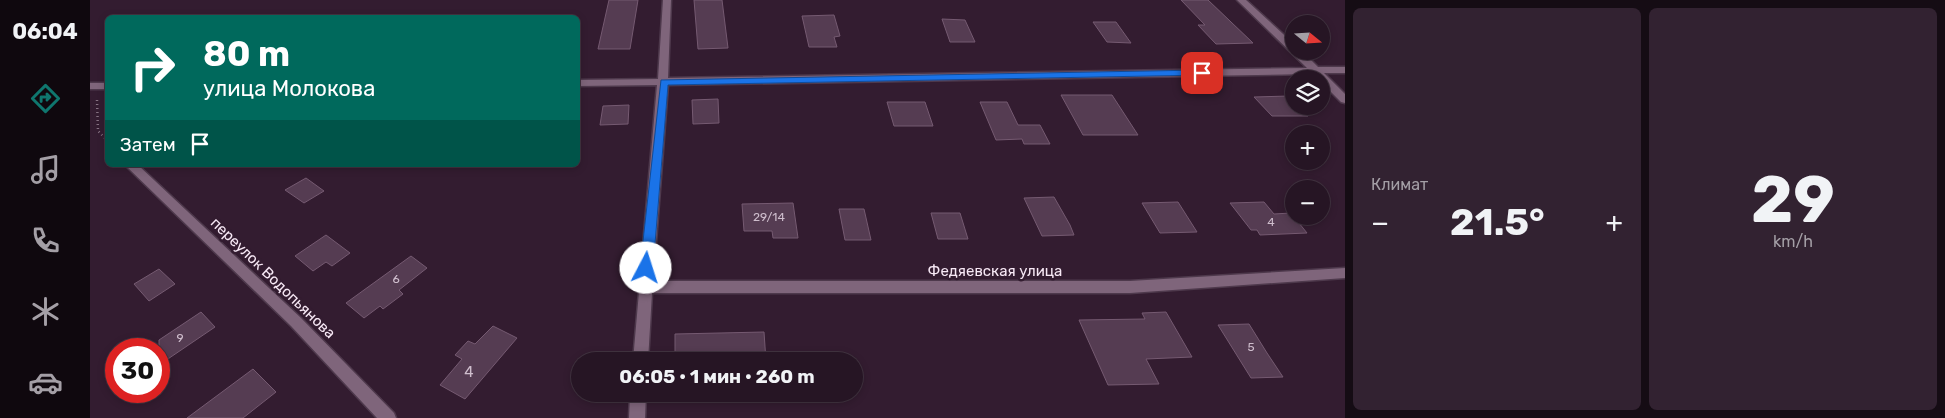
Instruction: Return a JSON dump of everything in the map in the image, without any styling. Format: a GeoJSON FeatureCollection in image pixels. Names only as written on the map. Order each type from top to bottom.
{"type":"FeatureCollection","features":[{"type":"Feature","properties":{"kind":"street"},"geometry":{"type":"LineString","coordinates":[[641,352],[664,82],[666,0]]}},
{"type":"Feature","properties":{"kind":"street"},"geometry":{"type":"LineString","coordinates":[[1241,0],[1285,41]]}},
{"type":"Feature","properties":{"kind":"street"},"geometry":{"type":"LineString","coordinates":[[1306,60],[1316,70]]}},
{"type":"Feature","properties":{"kind":"street"},"geometry":{"type":"LineString","coordinates":[[1330,70],[1345,70]]}},
{"type":"Feature","properties":{"kind":"street"},"geometry":{"type":"LineString","coordinates":[[580,82],[1285,71]]}},
{"type":"Feature","properties":{"kind":"street"},"geometry":{"type":"LineString","coordinates":[[1330,84],[1345,100]]}},
{"type":"Feature","properties":{"kind":"street","name":"переулок Водопьянова"},"geometry":{"type":"LineString","coordinates":[[133,167],[296,322],[388,418]]}},
{"type":"Feature","properties":{"kind":"street","name":"Федяевская улица"},"geometry":{"type":"LineString","coordinates":[[645,287],[1130,287],[1345,273]]}},
{"type":"Feature","properties":{"kind":"street"},"geometry":{"type":"LineString","coordinates":[[637,418],[638,402]]}},
{"type":"Feature","properties":{"kind":"path"},"geometry":{"type":"LineString","coordinates":[[99,86],[96,104],[98,130],[105,138]]}},
{"type":"Feature","properties":{"kind":"building"},"geometry":{"type":"Polygon","coordinates":[[[609,0],[638,0],[630,49],[598,49],[609,0]]]}},
{"type":"Feature","properties":{"kind":"building"},"geometry":{"type":"Polygon","coordinates":[[[694,0],[722,0],[728,48],[698,49],[694,0]]]}},
{"type":"Feature","properties":{"kind":"building"},"geometry":{"type":"Polygon","coordinates":[[[1181,0],[1208,0],[1253,43],[1216,44],[1198,25],[1205,25],[1181,0]]]}},
{"type":"Feature","properties":{"kind":"building"},"geometry":{"type":"Polygon","coordinates":[[[834,15],[840,36],[834,37],[837,47],[809,47],[802,16],[834,15]]]}},
{"type":"Feature","properties":{"kind":"building"},"geometry":{"type":"Polygon","coordinates":[[[942,19],[965,20],[975,42],[950,42],[942,19]]]}},
{"type":"Feature","properties":{"kind":"building"},"geometry":{"type":"Polygon","coordinates":[[[1093,22],[1116,22],[1131,43],[1107,42],[1093,22]]]}},
{"type":"Feature","properties":{"kind":"building"},"geometry":{"type":"Polygon","coordinates":[[[1061,95],[1112,95],[1138,135],[1083,135],[1061,95]]]}},
{"type":"Feature","properties":{"kind":"building"},"geometry":{"type":"Polygon","coordinates":[[[1285,96],[1285,115],[1308,116],[1272,116],[1254,97],[1285,96]]]}},
{"type":"Feature","properties":{"kind":"building"},"geometry":{"type":"Polygon","coordinates":[[[718,99],[719,123],[693,124],[692,100],[718,99]]]}},
{"type":"Feature","properties":{"kind":"building"},"geometry":{"type":"Polygon","coordinates":[[[887,102],[925,102],[933,126],[894,126],[887,102]]]}},
{"type":"Feature","properties":{"kind":"building"},"geometry":{"type":"Polygon","coordinates":[[[980,102],[1007,102],[1018,125],[1040,125],[1050,144],[1024,144],[1022,139],[996,140],[980,102]]]}},
{"type":"Feature","properties":{"kind":"building"},"geometry":{"type":"Polygon","coordinates":[[[629,105],[628,124],[600,125],[603,106],[629,105]]]}},
{"type":"Feature","properties":{"kind":"building"},"geometry":{"type":"Polygon","coordinates":[[[306,178],[324,191],[304,203],[285,190],[306,178]]]}},
{"type":"Feature","properties":{"kind":"building"},"geometry":{"type":"Polygon","coordinates":[[[1054,197],[1074,235],[1042,236],[1024,198],[1054,197]]]}},
{"type":"Feature","properties":{"kind":"building"},"geometry":{"type":"Polygon","coordinates":[[[1178,202],[1197,232],[1160,233],[1142,203],[1178,202]]]}},
{"type":"Feature","properties":{"kind":"building"},"geometry":{"type":"Polygon","coordinates":[[[1264,202],[1274,214],[1285,213],[1285,225],[1301,225],[1307,233],[1260,235],[1257,230],[1251,230],[1230,203],[1264,202]]]}},
{"type":"Feature","properties":{"kind":"building"},"geometry":{"type":"Polygon","coordinates":[[[793,203],[798,238],[773,238],[772,231],[744,231],[742,204],[793,203]]]}},
{"type":"Feature","properties":{"kind":"building"},"geometry":{"type":"Polygon","coordinates":[[[839,209],[864,209],[871,240],[845,240],[839,209]]]}},
{"type":"Feature","properties":{"kind":"building"},"geometry":{"type":"Polygon","coordinates":[[[931,213],[960,213],[968,239],[938,239],[931,213]]]}},
{"type":"Feature","properties":{"kind":"building"},"geometry":{"type":"Polygon","coordinates":[[[326,235],[350,253],[332,266],[326,262],[313,271],[295,256],[326,235]]]}},
{"type":"Feature","properties":{"kind":"building"},"geometry":{"type":"Polygon","coordinates":[[[411,256],[427,268],[399,290],[403,294],[383,309],[380,306],[364,318],[346,303],[411,256]]]}},
{"type":"Feature","properties":{"kind":"building"},"geometry":{"type":"Polygon","coordinates":[[[159,269],[175,284],[149,301],[134,284],[159,269]]]}},
{"type":"Feature","properties":{"kind":"building"},"geometry":{"type":"Polygon","coordinates":[[[201,312],[215,327],[170,358],[170,338],[162,338],[201,312]]]}},
{"type":"Feature","properties":{"kind":"building"},"geometry":{"type":"Polygon","coordinates":[[[1166,312],[1192,357],[1146,359],[1159,384],[1108,385],[1079,320],[1145,319],[1142,313],[1166,312]]]}},
{"type":"Feature","properties":{"kind":"building"},"geometry":{"type":"Polygon","coordinates":[[[1249,324],[1283,377],[1251,378],[1218,325],[1249,324]]]}},
{"type":"Feature","properties":{"kind":"building"},"geometry":{"type":"Polygon","coordinates":[[[493,326],[517,338],[465,399],[440,385],[462,359],[455,355],[468,341],[475,344],[493,326]]]}},
{"type":"Feature","properties":{"kind":"building"},"geometry":{"type":"Polygon","coordinates":[[[764,332],[765,352],[675,352],[675,334],[764,332]]]}},
{"type":"Feature","properties":{"kind":"building"},"geometry":{"type":"Polygon","coordinates":[[[253,369],[276,392],[243,418],[187,418],[253,369]]]}},
{"type":"Feature","properties":{"kind":"route"},"geometry":{"type":"LineString","coordinates":[[646,268],[664,82],[1202,73]]}}]}
